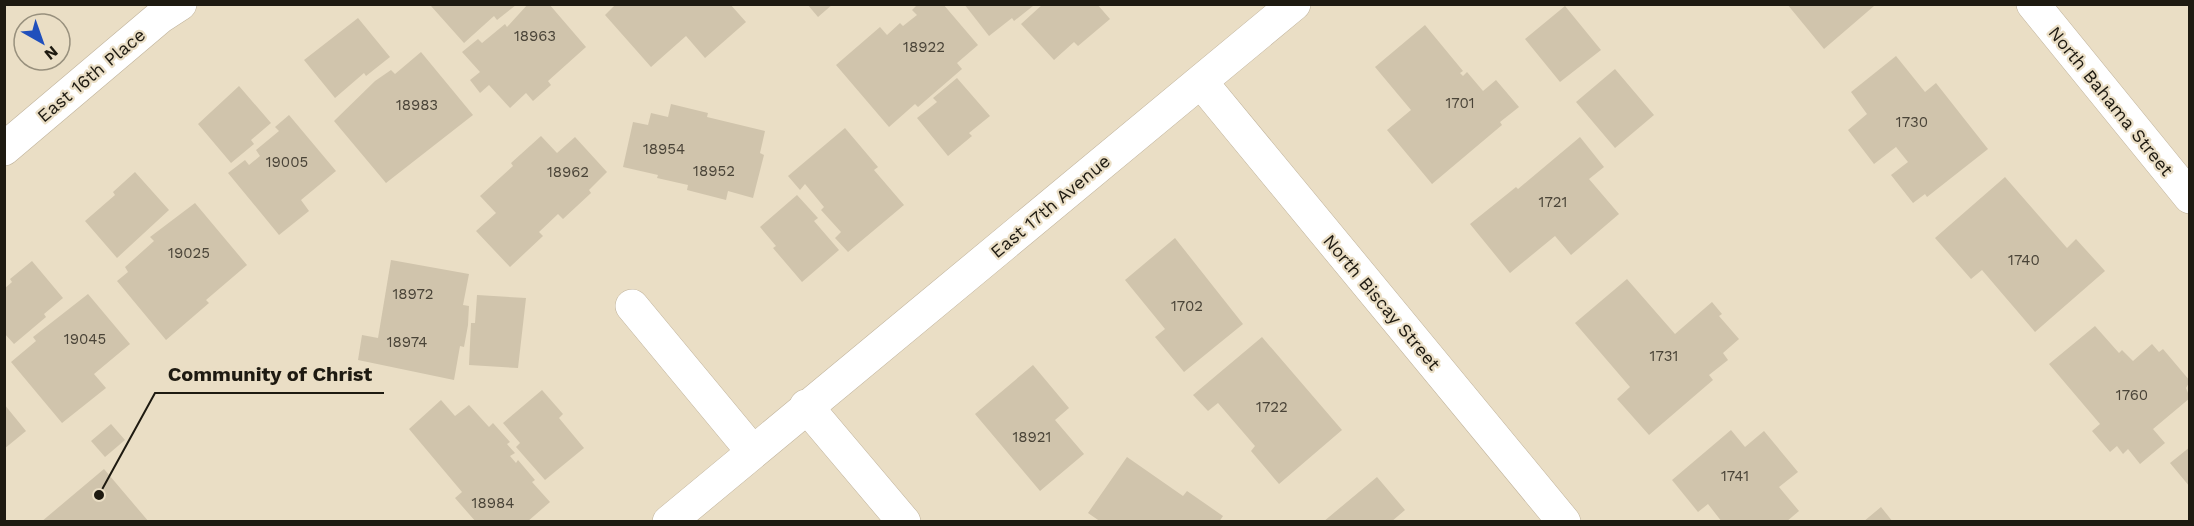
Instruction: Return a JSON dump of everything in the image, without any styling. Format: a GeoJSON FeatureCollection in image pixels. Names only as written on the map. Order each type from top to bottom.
{"type":"FeatureCollection","features":[{"type":"Feature","properties":{"kind":"street","name":"East 16th Place"},"geometry":{"type":"LineString","coordinates":[[4,149],[160,17],[180,4]]}},
{"type":"Feature","properties":{"kind":"street","name":"East 17th Avenue"},"geometry":{"type":"LineString","coordinates":[[669,522],[806,406],[1294,4]]}},
{"type":"Feature","properties":{"kind":"street","name":"North Bahama Street"},"geometry":{"type":"LineString","coordinates":[[2033,4],[2190,197]]}},
{"type":"Feature","properties":{"kind":"street","name":"North Biscay Street"},"geometry":{"type":"LineString","coordinates":[[1201,82],[1564,522]]}},
{"type":"Feature","properties":{"kind":"street"},"geometry":{"type":"LineString","coordinates":[[632,306],[753,452]]}},
{"type":"Feature","properties":{"kind":"street"},"geometry":{"type":"LineString","coordinates":[[806,406],[904,522]]}},
{"type":"Feature","properties":{"kind":"building"},"geometry":{"type":"Polygon","coordinates":[[[528,4],[549,4],[586,47],[548,81],[551,85],[533,101],[526,93],[510,108],[489,85],[480,93],[470,80],[480,72],[462,52],[478,39],[482,43],[505,24],[507,27],[528,4]]]}},
{"type":"Feature","properties":{"kind":"building"},"geometry":{"type":"Polygon","coordinates":[[[616,4],[730,4],[746,22],[705,58],[686,36],[651,67],[605,15],[616,4]]]}},
{"type":"Feature","properties":{"kind":"building"},"geometry":{"type":"Polygon","coordinates":[[[807,4],[833,4],[818,17],[807,4]]]}},
{"type":"Feature","properties":{"kind":"building"},"geometry":{"type":"Polygon","coordinates":[[[918,4],[943,4],[978,45],[957,63],[962,69],[918,107],[915,104],[889,127],[836,65],[880,27],[887,35],[900,23],[903,26],[917,15],[912,10],[918,4]]]}},
{"type":"Feature","properties":{"kind":"building"},"geometry":{"type":"Polygon","coordinates":[[[964,4],[1032,4],[1033,6],[1014,21],[1012,18],[989,36],[964,4]]]}},
{"type":"Feature","properties":{"kind":"building"},"geometry":{"type":"Polygon","coordinates":[[[1043,4],[1097,4],[1110,19],[1078,46],[1074,42],[1054,60],[1021,24],[1043,4]]]}},
{"type":"Feature","properties":{"kind":"building"},"geometry":{"type":"Polygon","coordinates":[[[1787,4],[1873,4],[1874,6],[1824,49],[1787,4]]]}},
{"type":"Feature","properties":{"kind":"building"},"geometry":{"type":"Polygon","coordinates":[[[516,5],[497,20],[494,16],[464,43],[431,6],[516,5]]]}},
{"type":"Feature","properties":{"kind":"building"},"geometry":{"type":"Polygon","coordinates":[[[1565,6],[1601,50],[1560,82],[1525,39],[1565,6]]]}},
{"type":"Feature","properties":{"kind":"building"},"geometry":{"type":"Polygon","coordinates":[[[358,18],[390,57],[366,76],[364,73],[335,98],[304,60],[358,18]]]}},
{"type":"Feature","properties":{"kind":"building"},"geometry":{"type":"Polygon","coordinates":[[[1425,25],[1463,71],[1460,73],[1463,76],[1467,72],[1483,91],[1496,80],[1519,107],[1500,122],[1502,125],[1432,184],[1387,130],[1411,110],[1375,67],[1425,25]]]}},
{"type":"Feature","properties":{"kind":"building"},"geometry":{"type":"Polygon","coordinates":[[[421,52],[473,115],[386,183],[334,121],[375,81],[391,70],[395,74],[421,52]]]}},
{"type":"Feature","properties":{"kind":"building"},"geometry":{"type":"Polygon","coordinates":[[[1896,56],[1925,92],[1936,83],[1988,149],[1927,197],[1925,194],[1913,203],[1891,175],[1908,162],[1896,147],[1874,164],[1848,130],[1867,114],[1851,92],[1896,56]]]}},
{"type":"Feature","properties":{"kind":"building"},"geometry":{"type":"Polygon","coordinates":[[[1615,69],[1654,115],[1615,148],[1576,102],[1615,69]]]}},
{"type":"Feature","properties":{"kind":"building"},"geometry":{"type":"Polygon","coordinates":[[[957,78],[990,116],[969,133],[972,136],[948,156],[917,118],[937,102],[933,98],[957,78]]]}},
{"type":"Feature","properties":{"kind":"building"},"geometry":{"type":"Polygon","coordinates":[[[239,86],[271,123],[251,140],[254,144],[231,163],[198,124],[239,86]]]}},
{"type":"Feature","properties":{"kind":"building"},"geometry":{"type":"Polygon","coordinates":[[[671,104],[708,113],[707,117],[765,131],[760,153],[764,155],[753,198],[728,191],[726,200],[687,190],[688,185],[657,178],[658,175],[623,167],[633,122],[648,125],[651,113],[668,117],[671,104]]]}},
{"type":"Feature","properties":{"kind":"building"},"geometry":{"type":"Polygon","coordinates":[[[289,115],[336,171],[301,200],[309,211],[279,235],[228,173],[245,160],[249,165],[260,156],[256,150],[279,131],[275,127],[289,115]]]}},
{"type":"Feature","properties":{"kind":"building"},"geometry":{"type":"Polygon","coordinates":[[[845,128],[878,167],[874,170],[904,205],[848,252],[835,238],[841,232],[821,210],[824,207],[805,184],[800,190],[788,176],[845,128]]]}},
{"type":"Feature","properties":{"kind":"building"},"geometry":{"type":"Polygon","coordinates":[[[541,136],[557,153],[575,137],[607,172],[589,190],[591,193],[563,219],[558,214],[539,232],[543,236],[510,267],[476,231],[496,213],[480,196],[541,136]]]}},
{"type":"Feature","properties":{"kind":"building"},"geometry":{"type":"Polygon","coordinates":[[[1580,137],[1604,167],[1589,179],[1619,214],[1571,255],[1555,236],[1510,273],[1470,224],[1516,187],[1518,189],[1580,137]]]}},
{"type":"Feature","properties":{"kind":"building"},"geometry":{"type":"Polygon","coordinates":[[[135,172],[169,210],[117,258],[85,221],[115,195],[113,192],[135,172]]]}},
{"type":"Feature","properties":{"kind":"building"},"geometry":{"type":"Polygon","coordinates":[[[2005,177],[2067,248],[2076,239],[2105,271],[2035,332],[1982,270],[1971,279],[1935,238],[2005,177]]]}},
{"type":"Feature","properties":{"kind":"building"},"geometry":{"type":"Polygon","coordinates":[[[797,195],[818,218],[814,221],[839,250],[802,282],[773,248],[776,246],[760,227],[797,195]]]}},
{"type":"Feature","properties":{"kind":"building"},"geometry":{"type":"Polygon","coordinates":[[[195,203],[247,265],[206,300],[209,303],[166,340],[117,281],[128,272],[125,267],[154,241],[150,237],[195,203]]]}},
{"type":"Feature","properties":{"kind":"building"},"geometry":{"type":"Polygon","coordinates":[[[1175,238],[1243,324],[1184,372],[1155,337],[1165,329],[1125,280],[1175,238]]]}},
{"type":"Feature","properties":{"kind":"building"},"geometry":{"type":"Polygon","coordinates":[[[391,260],[469,274],[463,305],[469,306],[468,325],[464,347],[460,346],[454,380],[358,360],[362,335],[378,338],[391,260]]]}},
{"type":"Feature","properties":{"kind":"building"},"geometry":{"type":"Polygon","coordinates":[[[32,261],[63,298],[44,314],[46,317],[14,344],[4,333],[4,289],[12,282],[10,279],[32,261]]]}},
{"type":"Feature","properties":{"kind":"building"},"geometry":{"type":"Polygon","coordinates":[[[1627,279],[1675,334],[1712,302],[1722,314],[1719,316],[1739,339],[1723,353],[1728,360],[1709,375],[1713,380],[1649,435],[1617,399],[1630,387],[1575,323],[1627,279]]]}},
{"type":"Feature","properties":{"kind":"building"},"geometry":{"type":"Polygon","coordinates":[[[88,294],[130,344],[94,374],[106,388],[62,423],[11,362],[36,341],[33,337],[88,294]]]}},
{"type":"Feature","properties":{"kind":"building"},"geometry":{"type":"Polygon","coordinates":[[[477,295],[526,298],[518,368],[469,365],[471,323],[475,323],[477,295]]]}},
{"type":"Feature","properties":{"kind":"building"},"geometry":{"type":"Polygon","coordinates":[[[2095,326],[2119,353],[2122,350],[2133,361],[2152,344],[2159,352],[2163,349],[2190,381],[2186,388],[2190,398],[2153,429],[2165,443],[2140,464],[2128,449],[2123,454],[2117,446],[2110,452],[2092,431],[2100,424],[2049,364],[2095,326]]]}},
{"type":"Feature","properties":{"kind":"building"},"geometry":{"type":"Polygon","coordinates":[[[1262,337],[1342,430],[1279,484],[1251,451],[1255,446],[1218,403],[1208,411],[1193,395],[1262,337]]]}},
{"type":"Feature","properties":{"kind":"building"},"geometry":{"type":"Polygon","coordinates":[[[1033,365],[1069,408],[1055,420],[1084,454],[1040,491],[975,414],[1033,365]]]}},
{"type":"Feature","properties":{"kind":"building"},"geometry":{"type":"Polygon","coordinates":[[[542,390],[563,414],[559,418],[584,448],[545,480],[516,447],[520,443],[503,423],[542,390]]]}},
{"type":"Feature","properties":{"kind":"building"},"geometry":{"type":"Polygon","coordinates":[[[441,400],[455,416],[469,405],[489,427],[493,423],[510,442],[507,444],[515,453],[510,456],[516,463],[518,460],[535,480],[532,482],[550,502],[527,522],[476,522],[455,498],[462,492],[409,429],[441,400]]]}},
{"type":"Feature","properties":{"kind":"building"},"geometry":{"type":"Polygon","coordinates":[[[4,404],[26,431],[4,449],[4,404]]]}},
{"type":"Feature","properties":{"kind":"building"},"geometry":{"type":"Polygon","coordinates":[[[111,424],[125,440],[105,457],[91,441],[111,424]]]}},
{"type":"Feature","properties":{"kind":"building"},"geometry":{"type":"Polygon","coordinates":[[[1731,430],[1745,447],[1764,431],[1798,472],[1779,487],[1799,511],[1786,522],[1722,522],[1708,504],[1698,512],[1672,480],[1731,430]]]}},
{"type":"Feature","properties":{"kind":"building"},"geometry":{"type":"Polygon","coordinates":[[[2190,447],[2190,487],[2170,463],[2190,447]]]}},
{"type":"Feature","properties":{"kind":"building"},"geometry":{"type":"Polygon","coordinates":[[[1127,457],[1183,496],[1187,491],[1223,516],[1219,522],[1101,522],[1088,513],[1127,457]]]}},
{"type":"Feature","properties":{"kind":"building"},"geometry":{"type":"Polygon","coordinates":[[[104,469],[149,522],[41,522],[104,469]]]}},
{"type":"Feature","properties":{"kind":"building"},"geometry":{"type":"Polygon","coordinates":[[[1377,477],[1405,510],[1391,522],[1323,522],[1377,477]]]}},
{"type":"Feature","properties":{"kind":"building"},"geometry":{"type":"Polygon","coordinates":[[[1881,507],[1893,522],[1863,522],[1881,507]]]}},
{"type":"Feature","properties":{"kind":"place","name":"Community of Christ"},"geometry":{"type":"Point","coordinates":[99,495]}}]}
